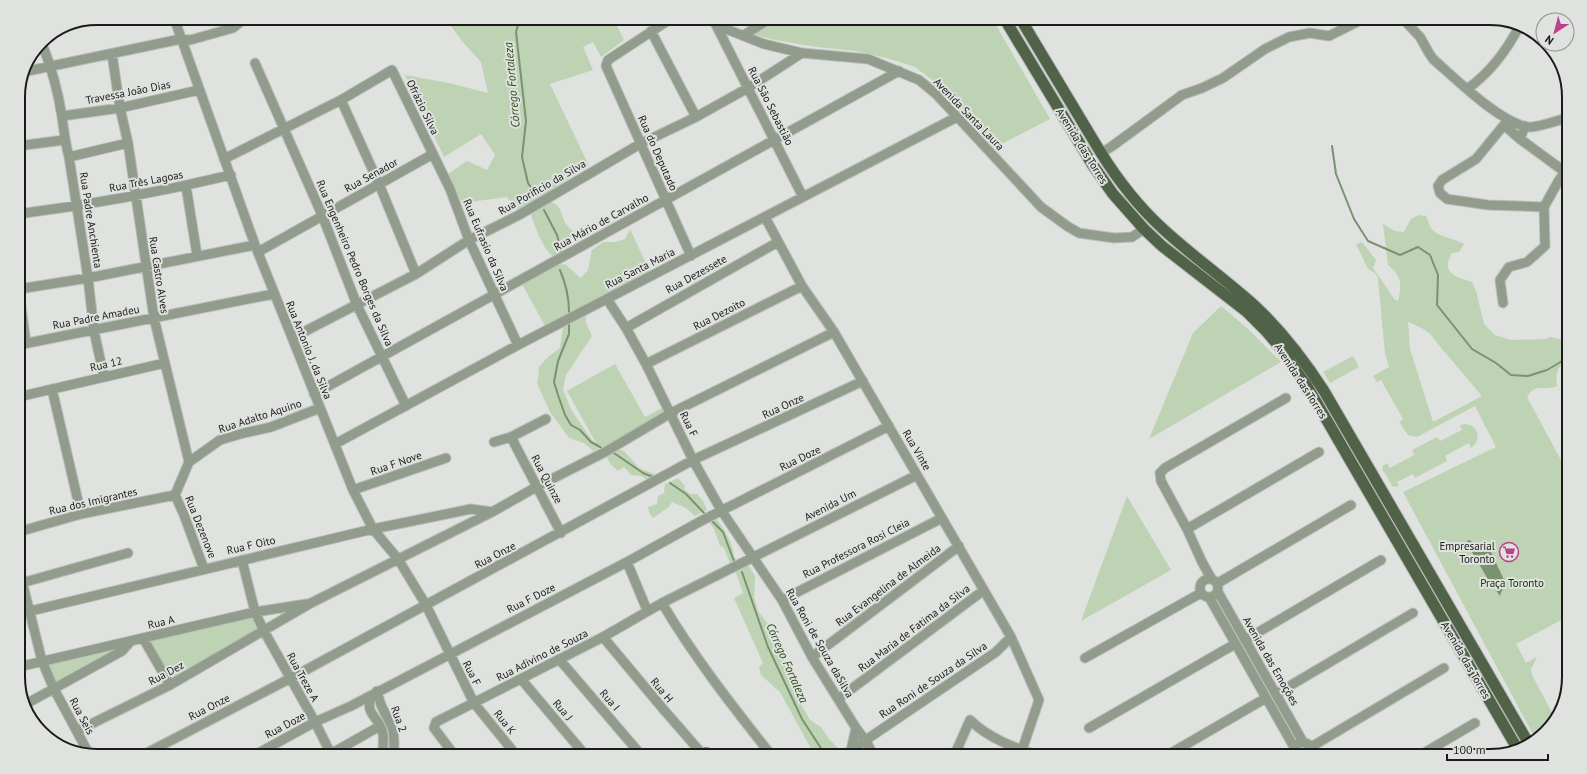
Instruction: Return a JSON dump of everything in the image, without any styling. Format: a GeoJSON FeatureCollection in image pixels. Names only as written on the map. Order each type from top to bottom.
{"type":"FeatureCollection","features":[{"type":"Feature","properties":{"kind":"main road","name":"Avenida das Torres"},"geometry":{"type":"LineString","coordinates":[[1008,25],[1098,174],[1113,194],[1144,229],[1183,263],[1247,312],[1278,345],[1307,386],[1515,744]]}},
{"type":"Feature","properties":{"kind":"main road","name":"Avenida das Torres"},"geometry":{"type":"LineString","coordinates":[[1024,25],[1112,171],[1152,219],[1181,245],[1256,306],[1279,330],[1306,363],[1324,390],[1526,739]]}},
{"type":"Feature","properties":{"kind":"main road"},"geometry":{"type":"LineString","coordinates":[[1456,644],[1461,639],[1468,639]]}},
{"type":"Feature","properties":{"kind":"street","name":"Rua Antonio J. da Silva"},"geometry":{"type":"LineString","coordinates":[[176,25],[273,294],[353,490],[374,529],[398,559],[426,605],[449,654]]}},
{"type":"Feature","properties":{"kind":"street"},"geometry":{"type":"LineString","coordinates":[[31,71],[181,39],[190,40],[233,28],[237,25]]}},
{"type":"Feature","properties":{"kind":"street"},"geometry":{"type":"LineString","coordinates":[[661,25],[651,31],[696,117]]}},
{"type":"Feature","properties":{"kind":"street","name":"Rua São Sebastião"},"geometry":{"type":"LineString","coordinates":[[717,25],[803,198]]}},
{"type":"Feature","properties":{"kind":"street","name":"Avenida Santa Laura"},"geometry":{"type":"LineString","coordinates":[[723,25],[764,44],[802,53],[868,59],[919,80],[936,94],[1041,207],[1067,226],[1079,233],[1114,238],[1132,237],[1144,229]]}},
{"type":"Feature","properties":{"kind":"street"},"geometry":{"type":"LineString","coordinates":[[744,35],[760,25]]}},
{"type":"Feature","properties":{"kind":"street"},"geometry":{"type":"LineString","coordinates":[[1101,153],[1182,95],[1202,88],[1222,78],[1265,48],[1289,37],[1310,33],[1329,36],[1351,25]]}},
{"type":"Feature","properties":{"kind":"street"},"geometry":{"type":"LineString","coordinates":[[1408,25],[1420,37],[1428,53],[1433,59],[1506,122],[1520,139],[1562,169]]}},
{"type":"Feature","properties":{"kind":"street"},"geometry":{"type":"LineString","coordinates":[[1467,89],[1493,66],[1506,49],[1517,30]]}},
{"type":"Feature","properties":{"kind":"street","name":"Rua do Deputado"},"geometry":{"type":"LineString","coordinates":[[651,31],[608,60],[606,66],[691,256]]}},
{"type":"Feature","properties":{"kind":"street","name":"Rua Padre Anchienta"},"geometry":{"type":"LineString","coordinates":[[44,49],[52,67],[62,116],[64,140],[69,156],[88,278],[94,331],[104,377]]}},
{"type":"Feature","properties":{"kind":"street","name":"Rua Porificio da Silva"},"geometry":{"type":"LineString","coordinates":[[292,338],[416,274],[469,240],[519,216],[640,144],[696,117],[748,88],[802,53]]}},
{"type":"Feature","properties":{"kind":"street","name":"Rua Castro Alves"},"geometry":{"type":"LineString","coordinates":[[112,54],[120,108],[128,143],[154,318],[189,462]]}},
{"type":"Feature","properties":{"kind":"street","name":"Rua Engenheiro Pedro Borges da Silva"},"geometry":{"type":"LineString","coordinates":[[255,62],[322,215],[358,305],[406,406]]}},
{"type":"Feature","properties":{"kind":"street","name":"Ofrázio Silva"},"geometry":{"type":"LineString","coordinates":[[341,100],[392,70],[433,154]]}},
{"type":"Feature","properties":{"kind":"street","name":"Rua Mário de Carvalho"},"geometry":{"type":"LineString","coordinates":[[314,394],[899,71]]}},
{"type":"Feature","properties":{"kind":"street","name":"Travessa João Dias"},"geometry":{"type":"LineString","coordinates":[[62,116],[120,108],[199,90]]}},
{"type":"Feature","properties":{"kind":"street"},"geometry":{"type":"LineString","coordinates":[[224,159],[341,100],[379,184],[416,274]]}},
{"type":"Feature","properties":{"kind":"street","name":"Rua Santa Maria"},"geometry":{"type":"LineString","coordinates":[[335,444],[518,345],[957,117]]}},
{"type":"Feature","properties":{"kind":"street"},"geometry":{"type":"LineString","coordinates":[[1506,122],[1529,127],[1562,119]]}},
{"type":"Feature","properties":{"kind":"street"},"geometry":{"type":"LineString","coordinates":[[1506,122],[1476,159],[1442,180],[1438,186],[1440,193],[1447,199],[1488,205],[1544,207]]}},
{"type":"Feature","properties":{"kind":"street"},"geometry":{"type":"LineString","coordinates":[[1520,139],[1525,126]]}},
{"type":"Feature","properties":{"kind":"street"},"geometry":{"type":"LineString","coordinates":[[25,145],[64,140]]}},
{"type":"Feature","properties":{"kind":"street"},"geometry":{"type":"LineString","coordinates":[[69,156],[128,143]]}},
{"type":"Feature","properties":{"kind":"street","name":"Rua Senador"},"geometry":{"type":"LineString","coordinates":[[256,248],[322,215],[433,154]]}},
{"type":"Feature","properties":{"kind":"street","name":"Rua Eufrasio da Silva"},"geometry":{"type":"LineString","coordinates":[[433,154],[450,189],[469,240],[518,345]]}},
{"type":"Feature","properties":{"kind":"street","name":"Rua Três Lagoas"},"geometry":{"type":"LineString","coordinates":[[25,213],[76,207],[136,196],[231,175]]}},
{"type":"Feature","properties":{"kind":"street"},"geometry":{"type":"LineString","coordinates":[[1503,303],[1500,280],[1509,267],[1527,262],[1545,246],[1544,207],[1559,180],[1562,177]]}},
{"type":"Feature","properties":{"kind":"street"},"geometry":{"type":"LineString","coordinates":[[186,186],[197,255]]}},
{"type":"Feature","properties":{"kind":"street","name":"Rua Vinte"},"geometry":{"type":"LineString","coordinates":[[765,217],[802,286],[834,332],[1012,637],[1039,700],[1022,749]]}},
{"type":"Feature","properties":{"kind":"street","name":"Rua Dezessete"},"geometry":{"type":"LineString","coordinates":[[626,328],[778,242]]}},
{"type":"Feature","properties":{"kind":"street"},"geometry":{"type":"LineString","coordinates":[[25,286],[88,278],[146,267],[197,255],[256,248]]}},
{"type":"Feature","properties":{"kind":"street","name":"Rua Dezoito"},"geometry":{"type":"LineString","coordinates":[[646,364],[802,286]]}},
{"type":"Feature","properties":{"kind":"street","name":"Rua Padre Amadeu"},"geometry":{"type":"LineString","coordinates":[[25,343],[94,331],[273,294]]}},
{"type":"Feature","properties":{"kind":"street","name":"Rua F"},"geometry":{"type":"LineString","coordinates":[[607,299],[626,328],[646,364],[721,510],[754,558]]}},
{"type":"Feature","properties":{"kind":"street"},"geometry":{"type":"LineString","coordinates":[[311,603],[492,512],[538,486],[605,452],[670,413],[834,332]]}},
{"type":"Feature","properties":{"kind":"street","name":"Rua 12"},"geometry":{"type":"LineString","coordinates":[[25,395],[165,363]]}},
{"type":"Feature","properties":{"kind":"street","name":"Rua Onze"},"geometry":{"type":"LineString","coordinates":[[154,749],[291,678],[694,460],[863,382]]}},
{"type":"Feature","properties":{"kind":"street"},"geometry":{"type":"LineString","coordinates":[[52,389],[81,514]]}},
{"type":"Feature","properties":{"kind":"street","name":"Avenida das Emoções"},"geometry":{"type":"LineString","coordinates":[[1286,398],[1166,468],[1160,473],[1160,481],[1187,529],[1212,584],[1308,749]]}},
{"type":"Feature","properties":{"kind":"street","name":"Rua Adalto Aquino"},"geometry":{"type":"LineString","coordinates":[[189,462],[220,440],[271,427],[320,408]]}},
{"type":"Feature","properties":{"kind":"street"},"geometry":{"type":"LineString","coordinates":[[494,442],[511,437],[546,419]]}},
{"type":"Feature","properties":{"kind":"street","name":"Rua Doze"},"geometry":{"type":"LineString","coordinates":[[721,510],[889,426]]}},
{"type":"Feature","properties":{"kind":"street","name":"Rua Quinze"},"geometry":{"type":"LineString","coordinates":[[511,437],[538,486],[561,533]]}},
{"type":"Feature","properties":{"kind":"street"},"geometry":{"type":"LineString","coordinates":[[1187,529],[1318,452]]}},
{"type":"Feature","properties":{"kind":"street","name":"Rua F Nove"},"geometry":{"type":"LineString","coordinates":[[353,490],[446,458]]}},
{"type":"Feature","properties":{"kind":"street"},"geometry":{"type":"LineString","coordinates":[[175,495],[189,462]]}},
{"type":"Feature","properties":{"kind":"street","name":"Avenida Um"},"geometry":{"type":"LineString","coordinates":[[662,603],[917,475]]}},
{"type":"Feature","properties":{"kind":"street","name":"Rua dos Imigrantes"},"geometry":{"type":"LineString","coordinates":[[25,530],[81,514],[175,495]]}},
{"type":"Feature","properties":{"kind":"street","name":"Rua Dezenove"},"geometry":{"type":"LineString","coordinates":[[175,495],[184,514],[204,569]]}},
{"type":"Feature","properties":{"kind":"street"},"geometry":{"type":"LineString","coordinates":[[1205,595],[1200,586],[1212,584],[1351,505]]}},
{"type":"Feature","properties":{"kind":"street","name":"Rua F Oito"},"geometry":{"type":"LineString","coordinates":[[25,612],[374,529],[471,509],[492,512]]}},
{"type":"Feature","properties":{"kind":"street","name":"Rua F Doze"},"geometry":{"type":"LineString","coordinates":[[351,706],[627,562],[721,510]]}},
{"type":"Feature","properties":{"kind":"street","name":"Rua Professora Rosi Cleia"},"geometry":{"type":"LineString","coordinates":[[782,600],[942,518]]}},
{"type":"Feature","properties":{"kind":"street","name":"Rua Evangelina de Almeida"},"geometry":{"type":"LineString","coordinates":[[812,657],[959,546]]}},
{"type":"Feature","properties":{"kind":"street"},"geometry":{"type":"LineString","coordinates":[[25,582],[128,553]]}},
{"type":"Feature","properties":{"kind":"street","name":"Rua Roni de Souza daSilva"},"geometry":{"type":"LineString","coordinates":[[754,558],[782,600],[812,657],[870,749]]}},
{"type":"Feature","properties":{"kind":"street","name":"Rua Treze A"},"geometry":{"type":"LineString","coordinates":[[242,560],[255,612],[315,722],[326,749]]}},
{"type":"Feature","properties":{"kind":"street"},"geometry":{"type":"LineString","coordinates":[[1245,640],[1381,560]]}},
{"type":"Feature","properties":{"kind":"street"},"geometry":{"type":"LineString","coordinates":[[627,562],[647,610]]}},
{"type":"Feature","properties":{"kind":"street"},"geometry":{"type":"LineString","coordinates":[[1085,658],[1205,595],[1214,596],[1212,584]]}},
{"type":"Feature","properties":{"kind":"street","name":"Rua Maria de Fatima da Silva"},"geometry":{"type":"LineString","coordinates":[[838,699],[984,590]]}},
{"type":"Feature","properties":{"kind":"street","name":"Avenida das Emoções"},"geometry":{"type":"LineString","coordinates":[[1205,595],[1266,698],[1293,749]]}},
{"type":"Feature","properties":{"kind":"street","name":"Rua Seis"},"geometry":{"type":"LineString","coordinates":[[25,596],[31,611],[42,661],[54,689],[86,748]]}},
{"type":"Feature","properties":{"kind":"street","name":"Rua A"},"geometry":{"type":"LineString","coordinates":[[25,665],[255,612],[311,603]]}},
{"type":"Feature","properties":{"kind":"street","name":"Rua Dez"},"geometry":{"type":"LineString","coordinates":[[77,731],[170,685],[311,603]]}},
{"type":"Feature","properties":{"kind":"street"},"geometry":{"type":"LineString","coordinates":[[662,603],[684,638],[740,716],[766,749]]}},
{"type":"Feature","properties":{"kind":"street","name":"Rua Adivino de Souza"},"geometry":{"type":"LineString","coordinates":[[449,749],[434,728],[436,722],[603,637],[647,610],[662,603]]}},
{"type":"Feature","properties":{"kind":"street"},"geometry":{"type":"LineString","coordinates":[[1276,694],[1413,613]]}},
{"type":"Feature","properties":{"kind":"street","name":"Rua H"},"geometry":{"type":"LineString","coordinates":[[603,637],[698,749]]}},
{"type":"Feature","properties":{"kind":"street","name":"Rua Roni de Souza da Silva"},"geometry":{"type":"LineString","coordinates":[[854,749],[996,652],[1012,637]]}},
{"type":"Feature","properties":{"kind":"street"},"geometry":{"type":"LineString","coordinates":[[143,638],[170,685]]}},
{"type":"Feature","properties":{"kind":"street"},"geometry":{"type":"LineString","coordinates":[[30,702],[122,651],[131,641]]}},
{"type":"Feature","properties":{"kind":"street"},"geometry":{"type":"LineString","coordinates":[[1089,728],[1235,644]]}},
{"type":"Feature","properties":{"kind":"street","name":"Rua F"},"geometry":{"type":"LineString","coordinates":[[449,654],[474,703]]}},
{"type":"Feature","properties":{"kind":"street","name":"Rua I"},"geometry":{"type":"LineString","coordinates":[[559,659],[636,749]]}},
{"type":"Feature","properties":{"kind":"street"},"geometry":{"type":"LineString","coordinates":[[1312,749],[1444,668]]}},
{"type":"Feature","properties":{"kind":"street","name":"Rua J"},"geometry":{"type":"LineString","coordinates":[[521,679],[580,749]]}},
{"type":"Feature","properties":{"kind":"street"},"geometry":{"type":"LineString","coordinates":[[373,716],[369,707],[374,693]]}},
{"type":"Feature","properties":{"kind":"street","name":"Rua 2"},"geometry":{"type":"LineString","coordinates":[[374,693],[393,729],[394,749]]}},
{"type":"Feature","properties":{"kind":"street"},"geometry":{"type":"LineString","coordinates":[[1178,749],[1266,698]]}},
{"type":"Feature","properties":{"kind":"street","name":"Rua K"},"geometry":{"type":"LineString","coordinates":[[474,703],[511,749]]}},
{"type":"Feature","properties":{"kind":"street","name":"Rua Doze"},"geometry":{"type":"LineString","coordinates":[[266,749],[315,722],[351,706]]}},
{"type":"Feature","properties":{"kind":"street","name":"Rua 2"},"geometry":{"type":"LineString","coordinates":[[351,706],[363,710],[373,716],[380,726],[383,734],[382,749]]}},
{"type":"Feature","properties":{"kind":"street"},"geometry":{"type":"LineString","coordinates":[[958,749],[970,720],[986,732],[1014,749]]}},
{"type":"Feature","properties":{"kind":"street"},"geometry":{"type":"LineString","coordinates":[[1431,749],[1475,723]]}},
{"type":"Feature","properties":{"kind":"street"},"geometry":{"type":"LineString","coordinates":[[340,749],[380,726]]}},
{"type":"Feature","properties":{"kind":"street"},"geometry":{"type":"LineString","coordinates":[[849,749],[856,728]]}},
{"type":"Feature","properties":{"kind":"street","name":"Avenida das Emoções"},"geometry":{"type":"LineString","coordinates":[[1295,749],[1297,744],[1306,749]]}},
{"type":"Feature","properties":{"kind":"green space"},"geometry":{"type":"Polygon","coordinates":[[[450,25],[616,25],[624,40],[601,57],[593,42],[583,47],[593,70],[550,84],[589,166],[518,211],[507,197],[462,203],[448,174],[467,161],[487,170],[495,155],[481,134],[444,157],[405,75],[449,83],[488,93],[481,62],[450,25]]]}},
{"type":"Feature","properties":{"kind":"green space"},"geometry":{"type":"Polygon","coordinates":[[[769,25],[996,25],[1050,119],[994,148],[948,92],[915,67],[856,51],[816,47],[770,39],[754,34],[769,25]]]}},
{"type":"Feature","properties":{"kind":"green space"},"geometry":{"type":"Polygon","coordinates":[[[550,201],[559,208],[566,224],[573,231],[566,247],[553,257],[542,242],[530,213],[550,201]]]}},
{"type":"Feature","properties":{"kind":"green space","name":"Praça Toronto"},"geometry":{"type":"Polygon","coordinates":[[[1419,215],[1426,216],[1430,227],[1434,231],[1464,244],[1459,252],[1452,253],[1448,265],[1449,270],[1455,276],[1472,282],[1476,291],[1484,324],[1495,335],[1511,340],[1546,339],[1550,337],[1562,340],[1562,365],[1559,368],[1556,378],[1557,386],[1534,390],[1530,392],[1527,397],[1562,462],[1562,620],[1516,644],[1526,663],[1537,657],[1531,669],[1532,675],[1552,713],[1541,728],[1533,735],[1403,492],[1496,447],[1475,406],[1417,437],[1408,435],[1399,422],[1403,419],[1381,380],[1377,382],[1373,376],[1389,367],[1385,354],[1378,278],[1375,273],[1368,269],[1356,244],[1362,242],[1376,260],[1373,268],[1395,300],[1398,301],[1400,281],[1393,269],[1388,265],[1383,224],[1395,231],[1404,232],[1411,219],[1419,215]],[[1408,322],[1410,349],[1433,422],[1482,396],[1431,335],[1425,330],[1408,322]]]}},
{"type":"Feature","properties":{"kind":"green space"},"geometry":{"type":"Polygon","coordinates":[[[630,229],[650,272],[545,326],[522,284],[557,265],[565,264],[581,278],[588,270],[592,250],[603,242],[615,242],[625,239],[630,229]]]}},
{"type":"Feature","properties":{"kind":"green space"},"geometry":{"type":"Polygon","coordinates":[[[1221,306],[1247,328],[1281,362],[1149,439],[1193,333],[1221,306]]]}},
{"type":"Feature","properties":{"kind":"green space"},"geometry":{"type":"Polygon","coordinates":[[[586,314],[586,323],[592,336],[566,375],[563,390],[572,411],[592,440],[596,443],[567,391],[615,364],[645,417],[664,407],[666,410],[664,413],[605,447],[598,444],[602,447],[593,451],[584,443],[569,438],[550,412],[537,383],[539,373],[538,368],[548,357],[560,348],[563,327],[586,314]]]}},
{"type":"Feature","properties":{"kind":"green space"},"geometry":{"type":"Polygon","coordinates":[[[1353,356],[1359,367],[1330,383],[1323,372],[1353,356]]]}},
{"type":"Feature","properties":{"kind":"green space"},"geometry":{"type":"Polygon","coordinates":[[[1465,424],[1476,430],[1478,437],[1475,445],[1471,448],[1469,443],[1445,456],[1447,461],[1415,478],[1413,474],[1397,482],[1399,486],[1393,487],[1382,469],[1383,466],[1387,463],[1390,468],[1414,455],[1412,450],[1437,437],[1440,441],[1462,430],[1460,425],[1465,424]]]}},
{"type":"Feature","properties":{"kind":"green space"},"geometry":{"type":"Polygon","coordinates":[[[617,449],[624,451],[639,468],[660,476],[649,483],[642,476],[631,475],[624,467],[618,471],[611,465],[606,456],[617,449]]]}},
{"type":"Feature","properties":{"kind":"green space"},"geometry":{"type":"Polygon","coordinates":[[[678,478],[685,486],[684,489],[690,494],[697,494],[703,501],[707,510],[695,516],[686,508],[672,502],[669,507],[653,518],[648,507],[657,504],[658,496],[664,493],[665,484],[678,478]]]}},
{"type":"Feature","properties":{"kind":"green space"},"geometry":{"type":"Polygon","coordinates":[[[1127,496],[1171,570],[1081,621],[1127,496]]]}},
{"type":"Feature","properties":{"kind":"green space"},"geometry":{"type":"Polygon","coordinates":[[[716,518],[730,542],[734,552],[734,557],[739,562],[731,566],[724,548],[720,546],[714,529],[709,522],[716,518]]]}},
{"type":"Feature","properties":{"kind":"green space"},"geometry":{"type":"Polygon","coordinates":[[[748,565],[755,576],[754,597],[758,611],[767,623],[771,635],[780,649],[784,663],[793,675],[797,697],[810,720],[821,727],[829,739],[838,748],[837,749],[811,749],[780,692],[761,675],[759,668],[763,663],[734,598],[743,593],[735,570],[748,565]]]}},
{"type":"Feature","properties":{"kind":"green space"},"geometry":{"type":"Polygon","coordinates":[[[253,615],[260,630],[172,680],[149,641],[253,615]]]}},
{"type":"Feature","properties":{"kind":"green space"},"geometry":{"type":"Polygon","coordinates":[[[124,647],[56,684],[47,662],[124,647]]]}},
{"type":"Feature","properties":{"kind":"shaded area"},"geometry":{"type":"Polygon","coordinates":[[[1469,540],[1491,552],[1505,582],[1500,596],[1489,581],[1466,542],[1469,540]]]}},
{"type":"Feature","properties":{"kind":"waterway","name":"Córrego Fortaleza"},"geometry":{"type":"LineString","coordinates":[[518,25],[516,32],[526,121],[522,157],[528,183],[537,196]]}},
{"type":"Feature","properties":{"kind":"waterway"},"geometry":{"type":"LineString","coordinates":[[1332,146],[1336,174],[1354,219],[1368,241],[1400,255],[1418,247],[1430,255],[1438,275],[1437,305],[1472,349],[1496,363],[1511,375],[1528,376],[1547,370],[1562,361]]}},
{"type":"Feature","properties":{"kind":"waterway","name":"Córrego Fortaleza"},"geometry":{"type":"LineString","coordinates":[[544,210],[557,235],[561,251]]}},
{"type":"Feature","properties":{"kind":"waterway","name":"Córrego Fortaleza"},"geometry":{"type":"LineString","coordinates":[[560,270],[567,291],[569,312]]}},
{"type":"Feature","properties":{"kind":"waterway","name":"Córrego Fortaleza"},"geometry":{"type":"LineString","coordinates":[[569,322],[569,334],[558,361],[554,382],[565,415],[571,425],[580,430],[591,442],[604,449]]}},
{"type":"Feature","properties":{"kind":"waterway","name":"Córrego Fortaleza"},"geometry":{"type":"LineString","coordinates":[[614,453],[643,473],[653,477]]}},
{"type":"Feature","properties":{"kind":"waterway","name":"Córrego Fortaleza"},"geometry":{"type":"LineString","coordinates":[[670,483],[686,494],[705,514]]}},
{"type":"Feature","properties":{"kind":"waterway","name":"Córrego Fortaleza"},"geometry":{"type":"LineString","coordinates":[[712,521],[723,532],[734,561]]}},
{"type":"Feature","properties":{"kind":"waterway","name":"Córrego Fortaleza"},"geometry":{"type":"LineString","coordinates":[[742,572],[768,647],[802,719],[821,749]]}},
{"type":"Feature","properties":{"kind":"waterway","name":"Córrego Fortaleza"},"geometry":{"type":"LineString","coordinates":[[703,748],[709,749]]}},
{"type":"Feature","properties":{"kind":"place","name":"Empresarial Toronto"},"geometry":{"type":"Point","coordinates":[1509,552]}}]}
